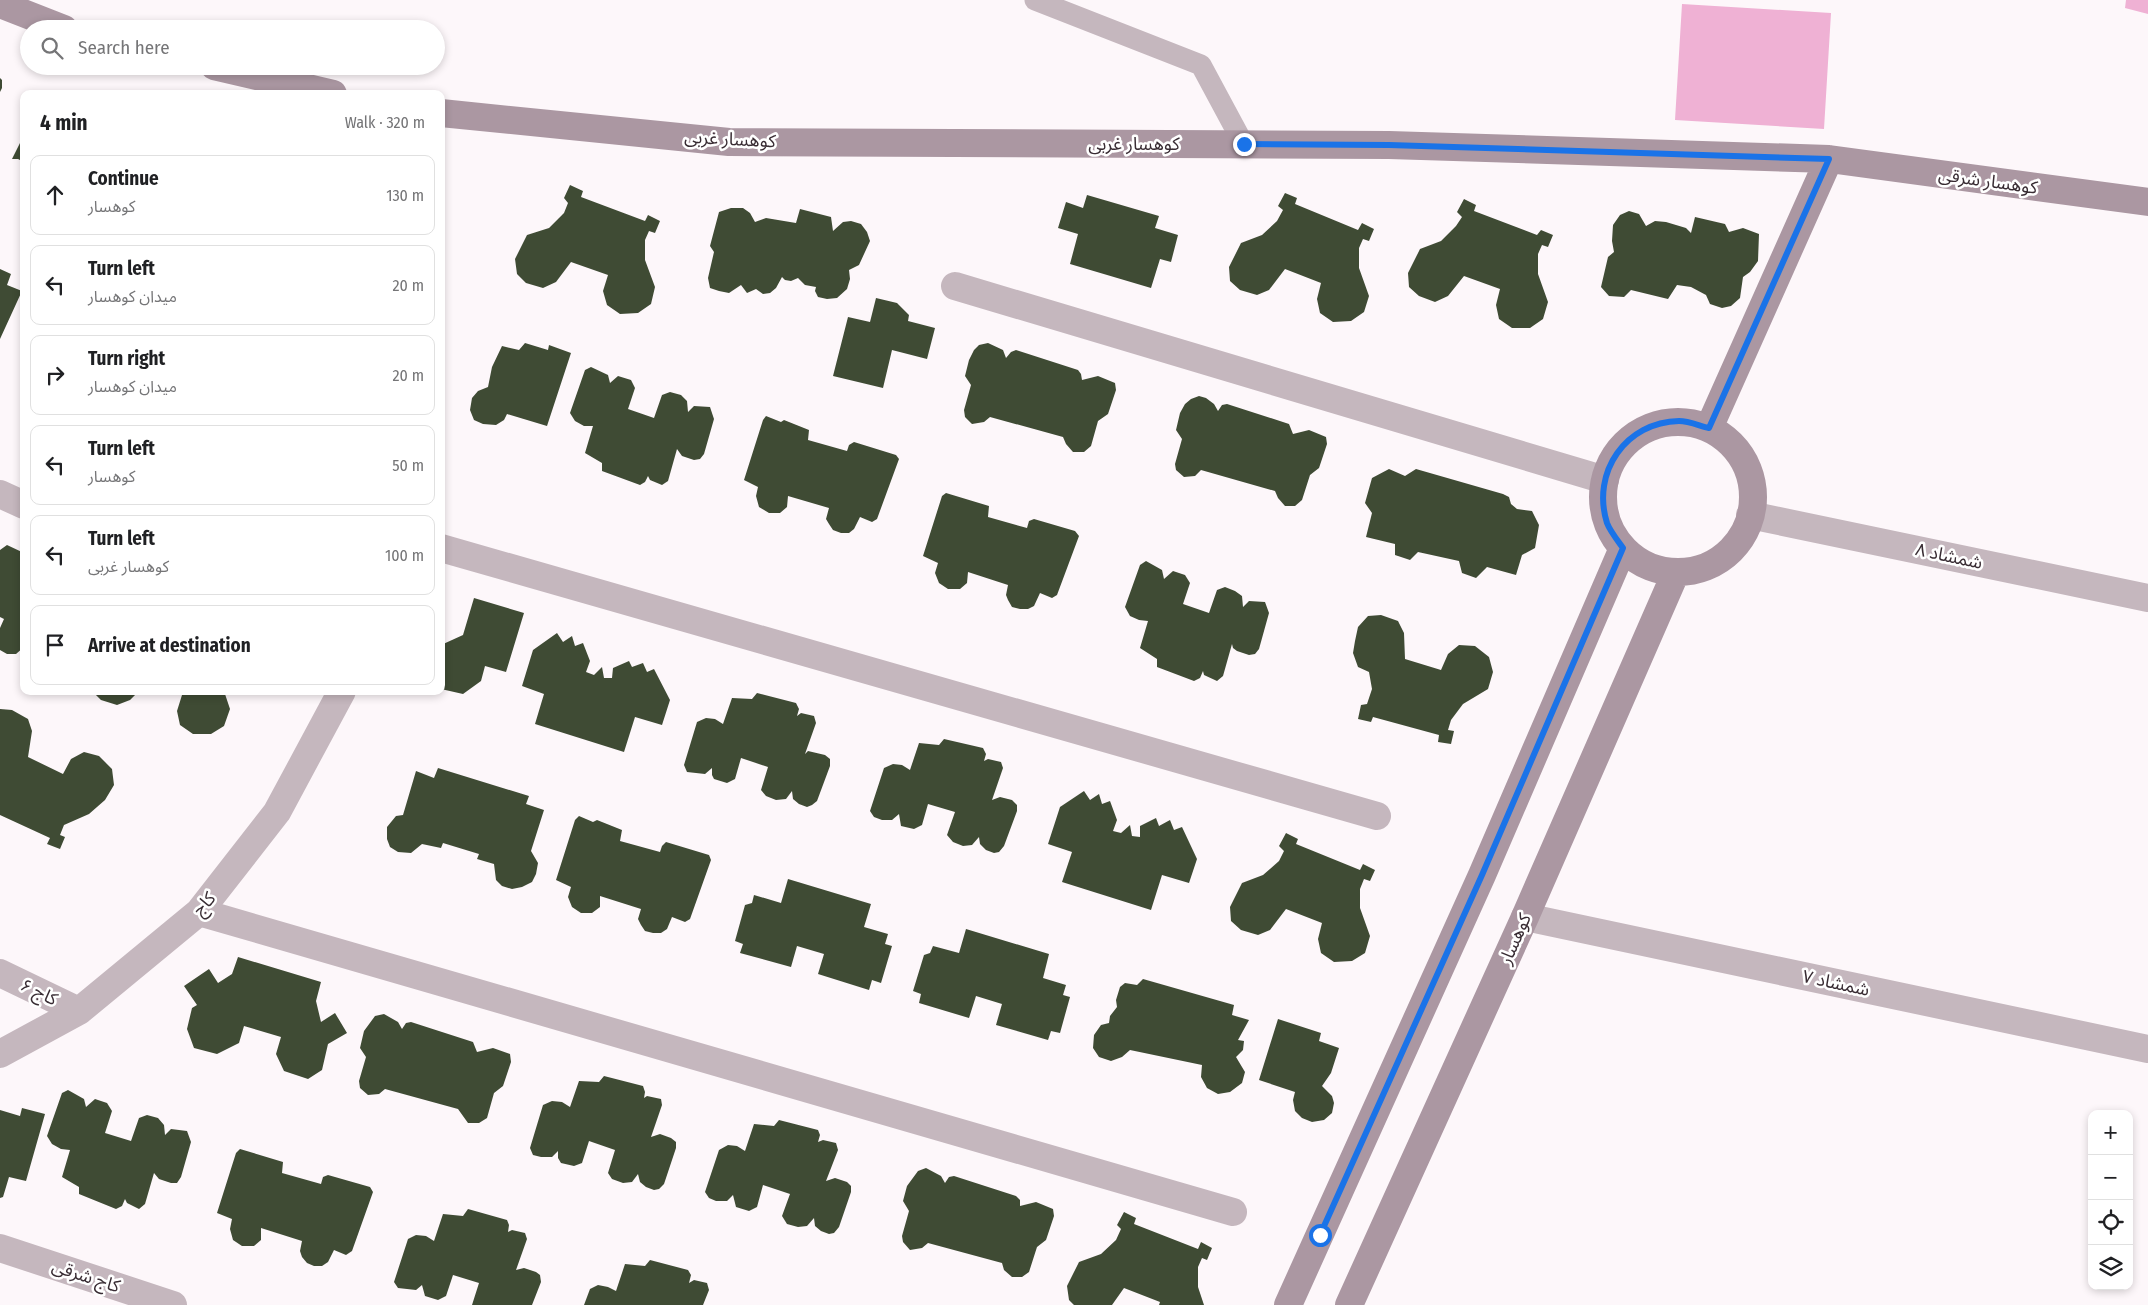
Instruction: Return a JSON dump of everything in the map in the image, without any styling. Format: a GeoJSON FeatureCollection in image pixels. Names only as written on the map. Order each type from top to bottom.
{"type":"FeatureCollection","features":[{"type":"Feature","properties":{"kind":"street"},"geometry":{"type":"LineString","coordinates":[[0,4],[41,20]]}},
{"type":"Feature","properties":{"kind":"street"},"geometry":{"type":"LineString","coordinates":[[252,75],[316,90]]}},
{"type":"Feature","properties":{"kind":"street","name":"کوهسار غربی"},"geometry":{"type":"LineString","coordinates":[[445,113],[729,142],[1389,145],[1829,159]]}},
{"type":"Feature","properties":{"kind":"street"},"geometry":{"type":"LineString","coordinates":[[1709,428],[1829,159]]}},
{"type":"Feature","properties":{"kind":"street","name":"کوهسار شرقی"},"geometry":{"type":"LineString","coordinates":[[1829,159],[2148,202]]}},
{"type":"Feature","properties":{"kind":"street"},"geometry":{"type":"LineString","coordinates":[[955,286],[1605,480]]}},
{"type":"Feature","properties":{"kind":"street"},"geometry":{"type":"LineString","coordinates":[[1680,421],[1709,428],[1733,444],[1749,470],[1754,499],[1747,528],[1730,552],[1705,567],[1676,572],[1647,565],[1623,548],[1607,524],[1602,494],[1609,466],[1626,442],[1650,426],[1680,421]]}},
{"type":"Feature","properties":{"kind":"street"},"geometry":{"type":"LineString","coordinates":[[0,494],[20,503]]}},
{"type":"Feature","properties":{"kind":"street","name":"شمشاد ۸"},"geometry":{"type":"LineString","coordinates":[[1750,515],[2148,598]]}},
{"type":"Feature","properties":{"kind":"street"},"geometry":{"type":"LineString","coordinates":[[1288,1305],[1482,875],[1623,548]]}},
{"type":"Feature","properties":{"kind":"street"},"geometry":{"type":"LineString","coordinates":[[445,549],[1377,816]]}},
{"type":"Feature","properties":{"kind":"street","name":"کوهسار"},"geometry":{"type":"LineString","coordinates":[[1349,1305],[1525,917],[1676,572]]}},
{"type":"Feature","properties":{"kind":"street","name":"کاج"},"geometry":{"type":"LineString","coordinates":[[0,1054],[79,1011],[199,912],[277,812],[340,695]]}},
{"type":"Feature","properties":{"kind":"street"},"geometry":{"type":"LineString","coordinates":[[199,912],[1233,1212]]}},
{"type":"Feature","properties":{"kind":"street","name":"شمشاد ۷"},"geometry":{"type":"LineString","coordinates":[[1525,917],[2148,1049]]}},
{"type":"Feature","properties":{"kind":"street","name":"کاج ۶"},"geometry":{"type":"LineString","coordinates":[[0,973],[79,1011]]}},
{"type":"Feature","properties":{"kind":"street","name":"کاج شرقی"},"geometry":{"type":"LineString","coordinates":[[0,1248],[173,1305]]}},
{"type":"Feature","properties":{"kind":"lane"},"geometry":{"type":"LineString","coordinates":[[1035,0],[1201,65],[1244,144]]}},
{"type":"Feature","properties":{"kind":"shaded area"},"geometry":{"type":"Polygon","coordinates":[[[2126,0],[2148,0],[2148,14],[2125,8],[2126,0]]]}},
{"type":"Feature","properties":{"kind":"shaded area"},"geometry":{"type":"Polygon","coordinates":[[[1682,4],[1831,13],[1824,129],[1675,120],[1682,4]]]}},
{"type":"Feature","properties":{"kind":"building"},"geometry":{"type":"Polygon","coordinates":[[[0,78],[2,80],[2,88],[0,92],[0,78]]]}},
{"type":"Feature","properties":{"kind":"building"},"geometry":{"type":"Polygon","coordinates":[[[20,143],[20,160],[12,159],[20,143]]]}},
{"type":"Feature","properties":{"kind":"building"},"geometry":{"type":"Polygon","coordinates":[[[570,185],[583,191],[581,197],[645,221],[648,215],[660,221],[655,233],[649,231],[645,240],[645,260],[655,287],[651,304],[638,313],[620,314],[607,305],[603,291],[608,275],[571,262],[556,282],[543,288],[526,283],[517,274],[515,259],[527,235],[549,228],[564,213],[568,203],[564,198],[570,185]]]}},
{"type":"Feature","properties":{"kind":"building"},"geometry":{"type":"Polygon","coordinates":[[[1285,193],[1297,198],[1295,204],[1358,230],[1362,223],[1374,229],[1369,241],[1363,239],[1359,248],[1359,268],[1369,296],[1364,312],[1351,321],[1333,322],[1320,313],[1317,299],[1321,283],[1285,269],[1269,290],[1257,295],[1240,290],[1230,281],[1229,267],[1241,243],[1262,235],[1277,221],[1283,210],[1278,206],[1285,193]]]}},
{"type":"Feature","properties":{"kind":"building"},"geometry":{"type":"Polygon","coordinates":[[[1087,195],[1159,216],[1155,228],[1178,235],[1171,262],[1160,259],[1151,288],[1070,264],[1078,234],[1058,228],[1066,202],[1083,208],[1087,195]]]}},
{"type":"Feature","properties":{"kind":"building"},"geometry":{"type":"Polygon","coordinates":[[[1464,199],[1476,205],[1474,211],[1537,235],[1541,230],[1553,235],[1548,247],[1542,245],[1538,254],[1538,274],[1548,302],[1543,319],[1530,328],[1512,328],[1499,319],[1496,305],[1500,289],[1464,276],[1448,296],[1435,302],[1419,296],[1409,287],[1408,273],[1420,249],[1441,241],[1456,226],[1462,217],[1457,212],[1464,199]]]}},
{"type":"Feature","properties":{"kind":"building"},"geometry":{"type":"Polygon","coordinates":[[[731,208],[743,208],[750,213],[755,222],[766,218],[796,223],[800,209],[831,217],[833,231],[843,222],[851,221],[861,224],[867,232],[870,241],[859,265],[849,270],[850,279],[847,289],[837,298],[827,299],[818,297],[815,291],[816,287],[805,285],[798,278],[791,281],[785,280],[782,277],[776,288],[770,293],[763,294],[756,289],[747,293],[741,285],[729,293],[719,291],[710,288],[708,278],[714,252],[710,246],[719,212],[731,208]]]}},
{"type":"Feature","properties":{"kind":"building"},"geometry":{"type":"Polygon","coordinates":[[[1629,211],[1639,214],[1646,226],[1655,221],[1666,222],[1686,228],[1691,233],[1695,217],[1725,224],[1729,232],[1743,228],[1759,234],[1758,261],[1750,272],[1743,277],[1740,298],[1731,306],[1722,308],[1710,304],[1706,295],[1691,287],[1677,285],[1668,299],[1631,290],[1624,297],[1609,296],[1601,287],[1608,257],[1614,252],[1612,241],[1613,225],[1620,215],[1629,211]]]}},
{"type":"Feature","properties":{"kind":"building"},"geometry":{"type":"Polygon","coordinates":[[[0,269],[11,274],[7,285],[20,290],[20,295],[0,339],[0,269]]]}},
{"type":"Feature","properties":{"kind":"building"},"geometry":{"type":"Polygon","coordinates":[[[876,298],[897,303],[909,315],[908,321],[935,328],[927,359],[892,350],[883,388],[833,376],[848,317],[870,322],[876,298]]]}},
{"type":"Feature","properties":{"kind":"building"},"geometry":{"type":"Polygon","coordinates":[[[525,343],[548,350],[549,345],[571,353],[547,426],[507,414],[504,420],[496,425],[483,424],[474,420],[470,410],[472,398],[478,391],[488,387],[492,367],[502,346],[519,350],[525,343]]]}},
{"type":"Feature","properties":{"kind":"building"},"geometry":{"type":"Polygon","coordinates":[[[988,343],[1003,350],[1006,358],[1011,352],[1016,350],[1078,370],[1082,380],[1098,376],[1115,383],[1116,390],[1108,414],[1098,421],[1091,446],[1084,452],[1073,452],[1063,437],[990,417],[984,422],[972,424],[965,417],[964,410],[971,385],[965,376],[969,360],[979,345],[988,343]]]}},
{"type":"Feature","properties":{"kind":"building"},"geometry":{"type":"Polygon","coordinates":[[[591,367],[608,375],[610,383],[618,376],[631,380],[635,388],[628,409],[654,418],[662,395],[670,392],[681,395],[687,401],[688,412],[694,406],[710,407],[714,419],[704,454],[700,459],[694,460],[682,456],[677,449],[668,481],[662,485],[650,480],[648,476],[645,482],[640,485],[602,471],[602,463],[585,453],[593,426],[584,426],[575,421],[570,413],[585,370],[591,367]]]}},
{"type":"Feature","properties":{"kind":"building"},"geometry":{"type":"Polygon","coordinates":[[[1199,396],[1206,398],[1214,404],[1218,411],[1222,405],[1227,404],[1289,424],[1293,434],[1309,430],[1326,437],[1327,444],[1319,468],[1310,475],[1302,500],[1295,506],[1285,506],[1275,491],[1201,470],[1195,476],[1184,477],[1176,470],[1175,464],[1182,439],[1176,430],[1180,413],[1185,404],[1199,396]]]}},
{"type":"Feature","properties":{"kind":"building"},"geometry":{"type":"Polygon","coordinates":[[[766,416],[781,422],[784,420],[809,430],[808,440],[847,451],[849,445],[854,442],[896,455],[899,459],[877,519],[872,522],[860,517],[854,529],[849,533],[841,533],[833,530],[826,519],[829,508],[788,496],[787,507],[780,513],[769,513],[759,507],[756,496],[758,487],[744,480],[763,420],[766,416]]]}},
{"type":"Feature","properties":{"kind":"building"},"geometry":{"type":"Polygon","coordinates":[[[1389,469],[1405,476],[1416,469],[1509,497],[1511,504],[1517,509],[1532,511],[1539,525],[1535,548],[1522,555],[1516,575],[1487,567],[1476,578],[1462,573],[1459,561],[1418,552],[1410,560],[1395,555],[1395,544],[1366,537],[1372,513],[1365,503],[1372,478],[1389,469]]]}},
{"type":"Feature","properties":{"kind":"building"},"geometry":{"type":"Polygon","coordinates":[[[946,493],[989,506],[988,517],[1027,528],[1029,521],[1034,519],[1075,531],[1079,536],[1057,595],[1052,598],[1040,593],[1034,606],[1028,609],[1020,609],[1012,607],[1008,600],[1006,595],[1008,585],[968,572],[967,583],[960,589],[948,589],[939,583],[935,573],[938,563],[923,556],[942,496],[946,493]]]}},
{"type":"Feature","properties":{"kind":"building"},"geometry":{"type":"Polygon","coordinates":[[[7,545],[20,551],[20,650],[16,654],[7,654],[0,650],[0,628],[4,619],[0,617],[0,550],[7,545]]]}},
{"type":"Feature","properties":{"kind":"building"},"geometry":{"type":"Polygon","coordinates":[[[1146,561],[1162,570],[1164,579],[1173,571],[1185,575],[1190,583],[1183,604],[1209,613],[1217,590],[1225,587],[1242,596],[1243,607],[1249,601],[1265,602],[1269,613],[1259,649],[1255,654],[1249,655],[1237,651],[1233,648],[1232,644],[1223,676],[1217,681],[1204,675],[1203,671],[1200,678],[1194,681],[1157,667],[1157,659],[1140,648],[1148,621],[1130,616],[1125,607],[1140,565],[1146,561]]]}},
{"type":"Feature","properties":{"kind":"building"},"geometry":{"type":"Polygon","coordinates":[[[474,598],[524,613],[506,672],[485,666],[481,681],[463,694],[445,690],[445,643],[463,635],[474,598]]]}},
{"type":"Feature","properties":{"kind":"building"},"geometry":{"type":"Polygon","coordinates":[[[1381,615],[1398,621],[1404,633],[1405,659],[1441,670],[1448,654],[1459,645],[1475,646],[1489,657],[1493,672],[1488,689],[1463,704],[1451,720],[1448,730],[1454,731],[1451,744],[1438,742],[1439,735],[1373,717],[1371,722],[1358,719],[1361,705],[1367,704],[1372,689],[1369,672],[1358,667],[1353,653],[1358,627],[1368,616],[1381,615]]]}},
{"type":"Feature","properties":{"kind":"building"},"geometry":{"type":"Polygon","coordinates":[[[557,633],[563,642],[572,636],[575,646],[583,643],[590,661],[586,672],[594,675],[602,667],[604,678],[612,678],[613,668],[629,661],[632,667],[643,663],[647,672],[654,669],[670,700],[662,725],[635,717],[624,752],[535,724],[544,694],[522,686],[533,650],[557,633]]]}},
{"type":"Feature","properties":{"kind":"building"},"geometry":{"type":"Polygon","coordinates":[[[757,693],[796,703],[799,709],[797,716],[801,713],[814,716],[816,723],[805,754],[808,751],[825,755],[830,759],[830,766],[817,801],[812,805],[807,807],[799,804],[793,799],[792,791],[786,799],[776,800],[766,796],[761,790],[768,767],[741,758],[735,779],[727,783],[714,779],[712,768],[705,774],[687,772],[684,765],[697,722],[706,718],[715,719],[723,724],[732,698],[752,699],[757,693]]]}},
{"type":"Feature","properties":{"kind":"building"},"geometry":{"type":"Polygon","coordinates":[[[96,695],[135,695],[130,700],[117,705],[101,700],[96,695]]]}},
{"type":"Feature","properties":{"kind":"building"},"geometry":{"type":"Polygon","coordinates":[[[182,695],[225,695],[230,709],[224,726],[211,734],[193,734],[180,725],[177,711],[182,695]]]}},
{"type":"Feature","properties":{"kind":"building"},"geometry":{"type":"Polygon","coordinates":[[[0,709],[12,710],[28,719],[32,731],[28,757],[63,774],[71,759],[84,752],[99,756],[112,769],[114,785],[105,800],[89,814],[64,825],[60,835],[65,837],[60,849],[47,844],[50,838],[0,815],[0,709]]]}},
{"type":"Feature","properties":{"kind":"building"},"geometry":{"type":"Polygon","coordinates":[[[944,739],[983,748],[986,754],[984,761],[988,759],[1001,762],[1003,768],[992,800],[1000,797],[1012,800],[1017,805],[1017,811],[1004,846],[999,852],[994,853],[986,850],[980,844],[979,837],[972,845],[963,846],[953,842],[947,835],[955,812],[928,804],[922,825],[914,829],[901,826],[899,814],[892,820],[882,820],[874,817],[870,811],[884,768],[893,764],[902,765],[910,770],[919,743],[939,745],[944,739]]]}},
{"type":"Feature","properties":{"kind":"building"},"geometry":{"type":"Polygon","coordinates":[[[438,768],[529,796],[526,804],[544,810],[531,851],[538,863],[532,882],[512,889],[502,886],[496,880],[494,864],[477,859],[479,854],[443,843],[441,848],[422,844],[411,853],[398,852],[390,847],[387,839],[387,827],[396,816],[403,815],[416,771],[434,778],[438,768]]]}},
{"type":"Feature","properties":{"kind":"building"},"geometry":{"type":"Polygon","coordinates":[[[1084,791],[1090,800],[1099,794],[1102,804],[1110,801],[1117,820],[1113,831],[1121,833],[1130,825],[1132,836],[1140,837],[1140,826],[1156,818],[1159,826],[1170,820],[1174,830],[1182,827],[1197,859],[1189,883],[1162,875],[1151,910],[1062,882],[1072,852],[1048,844],[1060,807],[1084,791]]]}},
{"type":"Feature","properties":{"kind":"building"},"geometry":{"type":"Polygon","coordinates":[[[579,816],[593,822],[597,820],[622,830],[620,841],[660,852],[666,842],[709,855],[711,860],[690,919],[685,922],[672,917],[667,929],[661,933],[653,933],[645,931],[638,919],[641,909],[600,896],[600,907],[592,913],[581,913],[572,907],[568,897],[571,887],[556,880],[575,820],[579,816]]]}},
{"type":"Feature","properties":{"kind":"building"},"geometry":{"type":"Polygon","coordinates":[[[1286,833],[1298,839],[1296,844],[1360,870],[1363,864],[1375,870],[1370,881],[1364,879],[1360,889],[1360,908],[1370,936],[1365,953],[1352,961],[1334,962],[1321,953],[1318,939],[1322,923],[1286,909],[1270,930],[1258,935],[1241,930],[1231,921],[1230,907],[1242,883],[1263,875],[1279,861],[1284,851],[1279,846],[1286,833]]]}},
{"type":"Feature","properties":{"kind":"building"},"geometry":{"type":"Polygon","coordinates":[[[788,879],[871,904],[864,927],[888,934],[885,944],[892,946],[881,983],[872,980],[869,990],[818,974],[824,954],[797,946],[791,967],[740,953],[743,944],[735,941],[745,905],[752,903],[754,895],[781,903],[788,879]]]}},
{"type":"Feature","properties":{"kind":"building"},"geometry":{"type":"Polygon","coordinates":[[[966,929],[1049,954],[1043,978],[1066,985],[1063,995],[1070,997],[1060,1033],[1051,1031],[1048,1040],[996,1025],[1002,1004],[976,996],[969,1018],[919,1003],[921,994],[913,991],[924,955],[930,953],[933,946],[959,953],[966,929]]]}},
{"type":"Feature","properties":{"kind":"building"},"geometry":{"type":"Polygon","coordinates":[[[238,957],[321,982],[316,1001],[321,1022],[335,1013],[347,1033],[328,1044],[322,1070],[308,1079],[284,1071],[276,1054],[281,1037],[244,1026],[239,1043],[217,1054],[194,1048],[187,1029],[192,1008],[197,1005],[184,986],[209,969],[218,983],[232,974],[238,957]]]}},
{"type":"Feature","properties":{"kind":"building"},"geometry":{"type":"Polygon","coordinates":[[[1143,979],[1234,1005],[1232,1015],[1249,1020],[1238,1040],[1244,1041],[1243,1050],[1236,1057],[1245,1072],[1242,1083],[1230,1092],[1218,1094],[1207,1088],[1201,1077],[1202,1065],[1130,1050],[1122,1057],[1111,1061],[1099,1057],[1093,1048],[1094,1035],[1101,1025],[1109,1023],[1110,1016],[1117,1007],[1116,1000],[1120,987],[1125,983],[1137,985],[1143,979]]]}},
{"type":"Feature","properties":{"kind":"building"},"geometry":{"type":"Polygon","coordinates":[[[384,1014],[398,1022],[402,1029],[406,1023],[411,1022],[473,1042],[477,1052],[493,1048],[510,1054],[511,1062],[503,1086],[494,1093],[487,1118],[479,1123],[468,1123],[458,1109],[385,1089],[379,1094],[368,1095],[360,1088],[359,1081],[366,1057],[360,1048],[364,1031],[375,1016],[384,1014]]]}},
{"type":"Feature","properties":{"kind":"building"},"geometry":{"type":"Polygon","coordinates":[[[1278,1019],[1321,1033],[1319,1041],[1339,1048],[1331,1073],[1322,1086],[1332,1096],[1334,1103],[1332,1113],[1324,1120],[1312,1122],[1302,1118],[1295,1111],[1293,1100],[1295,1092],[1259,1080],[1278,1019]]]}},
{"type":"Feature","properties":{"kind":"building"},"geometry":{"type":"Polygon","coordinates":[[[604,1076],[643,1086],[644,1098],[647,1096],[661,1099],[662,1105],[651,1137],[660,1134],[671,1138],[676,1142],[676,1148],[664,1184],[659,1189],[654,1190],[646,1187],[640,1182],[638,1174],[632,1182],[623,1183],[612,1179],[608,1173],[615,1150],[589,1141],[582,1163],[574,1166],[561,1163],[558,1158],[558,1151],[552,1157],[533,1155],[530,1148],[543,1105],[552,1101],[562,1102],[570,1107],[579,1081],[599,1082],[604,1076]]]}},
{"type":"Feature","properties":{"kind":"building"},"geometry":{"type":"Polygon","coordinates":[[[68,1090],[84,1099],[86,1107],[95,1099],[107,1103],[112,1111],[105,1133],[131,1141],[139,1118],[147,1115],[158,1118],[164,1125],[165,1135],[171,1129],[187,1131],[191,1142],[181,1177],[177,1183],[159,1179],[154,1173],[145,1204],[139,1209],[127,1203],[125,1199],[122,1206],[116,1209],[79,1194],[79,1187],[62,1177],[70,1150],[61,1149],[52,1144],[47,1136],[62,1093],[68,1090]]]}},
{"type":"Feature","properties":{"kind":"building"},"geometry":{"type":"Polygon","coordinates":[[[22,1108],[45,1114],[26,1181],[9,1177],[3,1197],[0,1198],[0,1110],[20,1116],[22,1108]]]}},
{"type":"Feature","properties":{"kind":"building"},"geometry":{"type":"Polygon","coordinates":[[[779,1120],[818,1130],[820,1135],[818,1142],[823,1140],[836,1143],[838,1150],[826,1181],[835,1178],[847,1182],[851,1186],[851,1192],[839,1227],[834,1233],[829,1234],[821,1231],[815,1226],[814,1218],[807,1226],[798,1227],[787,1224],[782,1216],[790,1194],[763,1185],[757,1207],[749,1211],[736,1207],[733,1195],[727,1201],[716,1201],[709,1198],[705,1192],[719,1150],[728,1145],[737,1146],[745,1151],[754,1124],[774,1126],[779,1120]]]}},
{"type":"Feature","properties":{"kind":"building"},"geometry":{"type":"Polygon","coordinates":[[[240,1149],[283,1162],[282,1173],[321,1184],[323,1177],[328,1175],[370,1187],[373,1192],[352,1251],[346,1255],[334,1250],[328,1262],[322,1266],[314,1266],[307,1263],[302,1257],[300,1251],[302,1241],[261,1228],[261,1240],[254,1246],[242,1246],[233,1240],[230,1229],[232,1219],[217,1213],[236,1153],[240,1149]]]}},
{"type":"Feature","properties":{"kind":"building"},"geometry":{"type":"Polygon","coordinates":[[[926,1168],[941,1176],[945,1183],[949,1177],[954,1176],[1016,1196],[1020,1200],[1020,1206],[1036,1202],[1053,1209],[1054,1216],[1046,1240],[1037,1247],[1029,1272],[1022,1277],[1012,1277],[1004,1270],[1002,1263],[928,1243],[922,1248],[910,1250],[903,1242],[902,1236],[909,1211],[903,1201],[907,1186],[918,1171],[926,1168]]]}},
{"type":"Feature","properties":{"kind":"building"},"geometry":{"type":"Polygon","coordinates":[[[468,1209],[507,1220],[509,1225],[508,1232],[512,1230],[525,1233],[527,1239],[516,1270],[524,1268],[540,1275],[541,1282],[532,1305],[472,1305],[479,1283],[453,1275],[446,1296],[438,1300],[425,1296],[422,1285],[416,1290],[398,1288],[394,1282],[408,1239],[416,1235],[426,1236],[434,1241],[443,1214],[463,1216],[468,1209]]]}},
{"type":"Feature","properties":{"kind":"building"},"geometry":{"type":"Polygon","coordinates":[[[1124,1212],[1136,1218],[1134,1224],[1198,1249],[1201,1242],[1212,1248],[1207,1260],[1202,1258],[1198,1267],[1198,1287],[1204,1305],[1159,1305],[1160,1302],[1124,1288],[1112,1305],[1074,1305],[1069,1300],[1067,1286],[1079,1262],[1101,1254],[1116,1240],[1121,1229],[1117,1225],[1124,1212]]]}},
{"type":"Feature","properties":{"kind":"building"},"geometry":{"type":"Polygon","coordinates":[[[650,1260],[688,1270],[691,1275],[689,1283],[694,1280],[707,1283],[709,1290],[703,1305],[584,1305],[590,1289],[598,1285],[616,1291],[625,1264],[645,1266],[650,1260]]]}},
{"type":"Feature","properties":{"kind":"route"},"geometry":{"type":"LineString","coordinates":[[1244,144],[1389,145],[1829,159],[1709,428],[1680,421],[1650,426],[1626,442],[1609,466],[1602,494],[1607,524],[1623,548],[1482,875],[1320,1235]]}}]}
